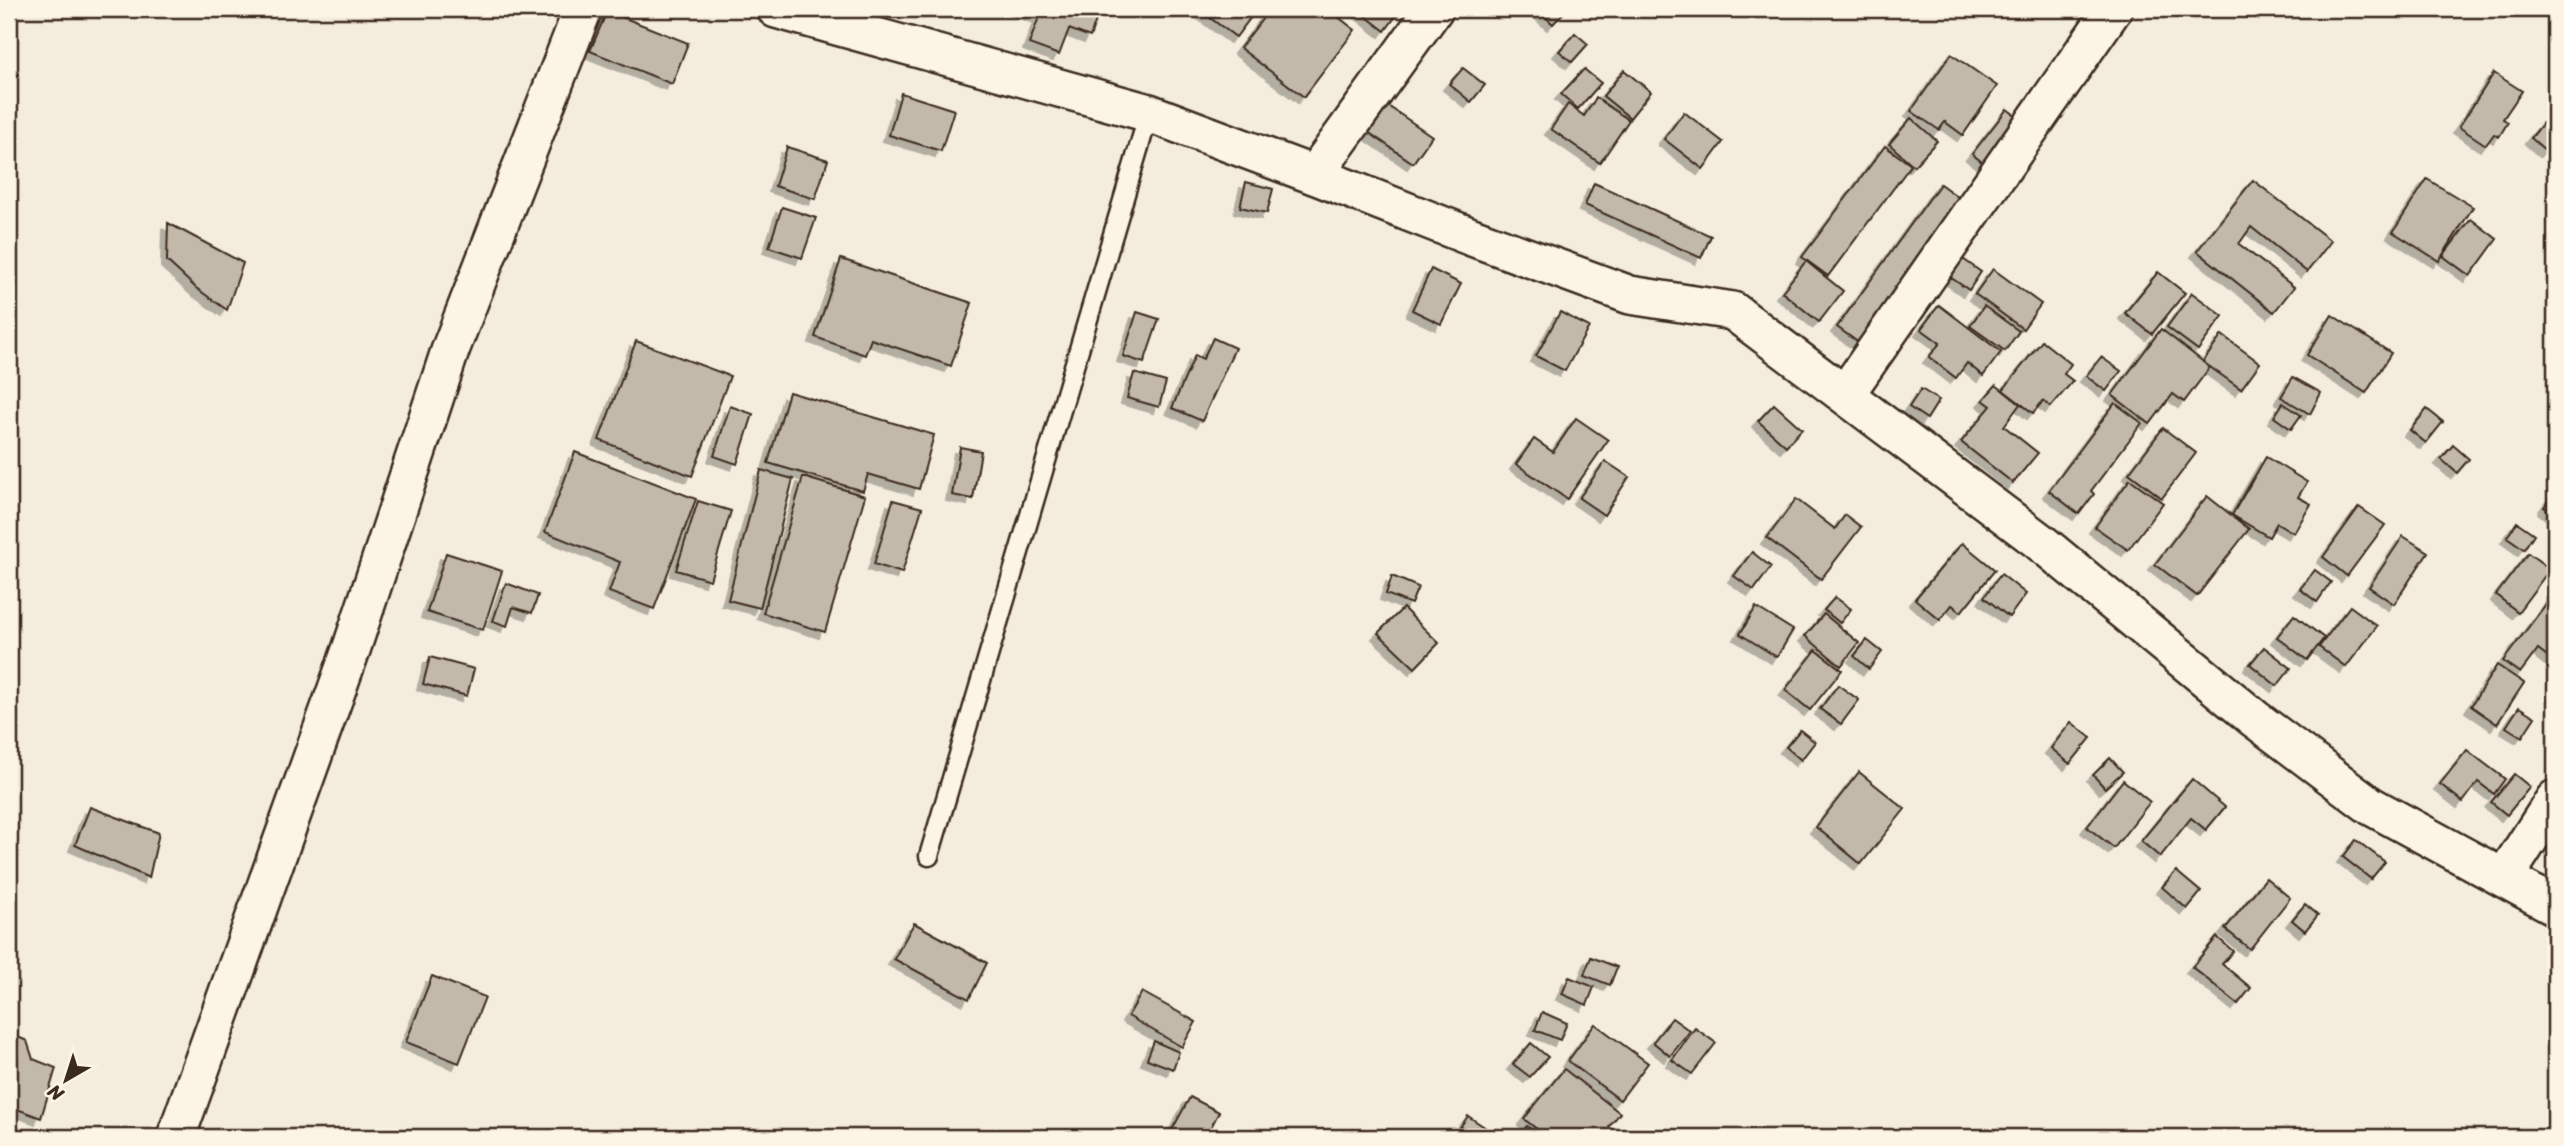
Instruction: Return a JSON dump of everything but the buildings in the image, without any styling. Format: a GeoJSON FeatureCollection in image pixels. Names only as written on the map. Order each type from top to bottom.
{"type":"FeatureCollection","features":[{"type":"Feature","properties":{"kind":"street"},"geometry":{"type":"LineString","coordinates":[[176,1137],[352,647],[451,348],[583,9]]}},
{"type":"Feature","properties":{"kind":"street"},"geometry":{"type":"LineString","coordinates":[[776,9],[1149,113],[1630,295],[1733,310],[2039,541],[2255,719],[2371,806],[2555,906]]}},
{"type":"Feature","properties":{"kind":"street"},"geometry":{"type":"LineString","coordinates":[[1314,175],[1434,9]]}},
{"type":"Feature","properties":{"kind":"street"},"geometry":{"type":"LineString","coordinates":[[1846,393],[2113,9]]}},
{"type":"Feature","properties":{"kind":"street"},"geometry":{"type":"LineString","coordinates":[[2504,878],[2555,799]]}},
{"type":"Feature","properties":{"kind":"lane"},"geometry":{"type":"LineString","coordinates":[[929,856],[1149,113]]}}]}
